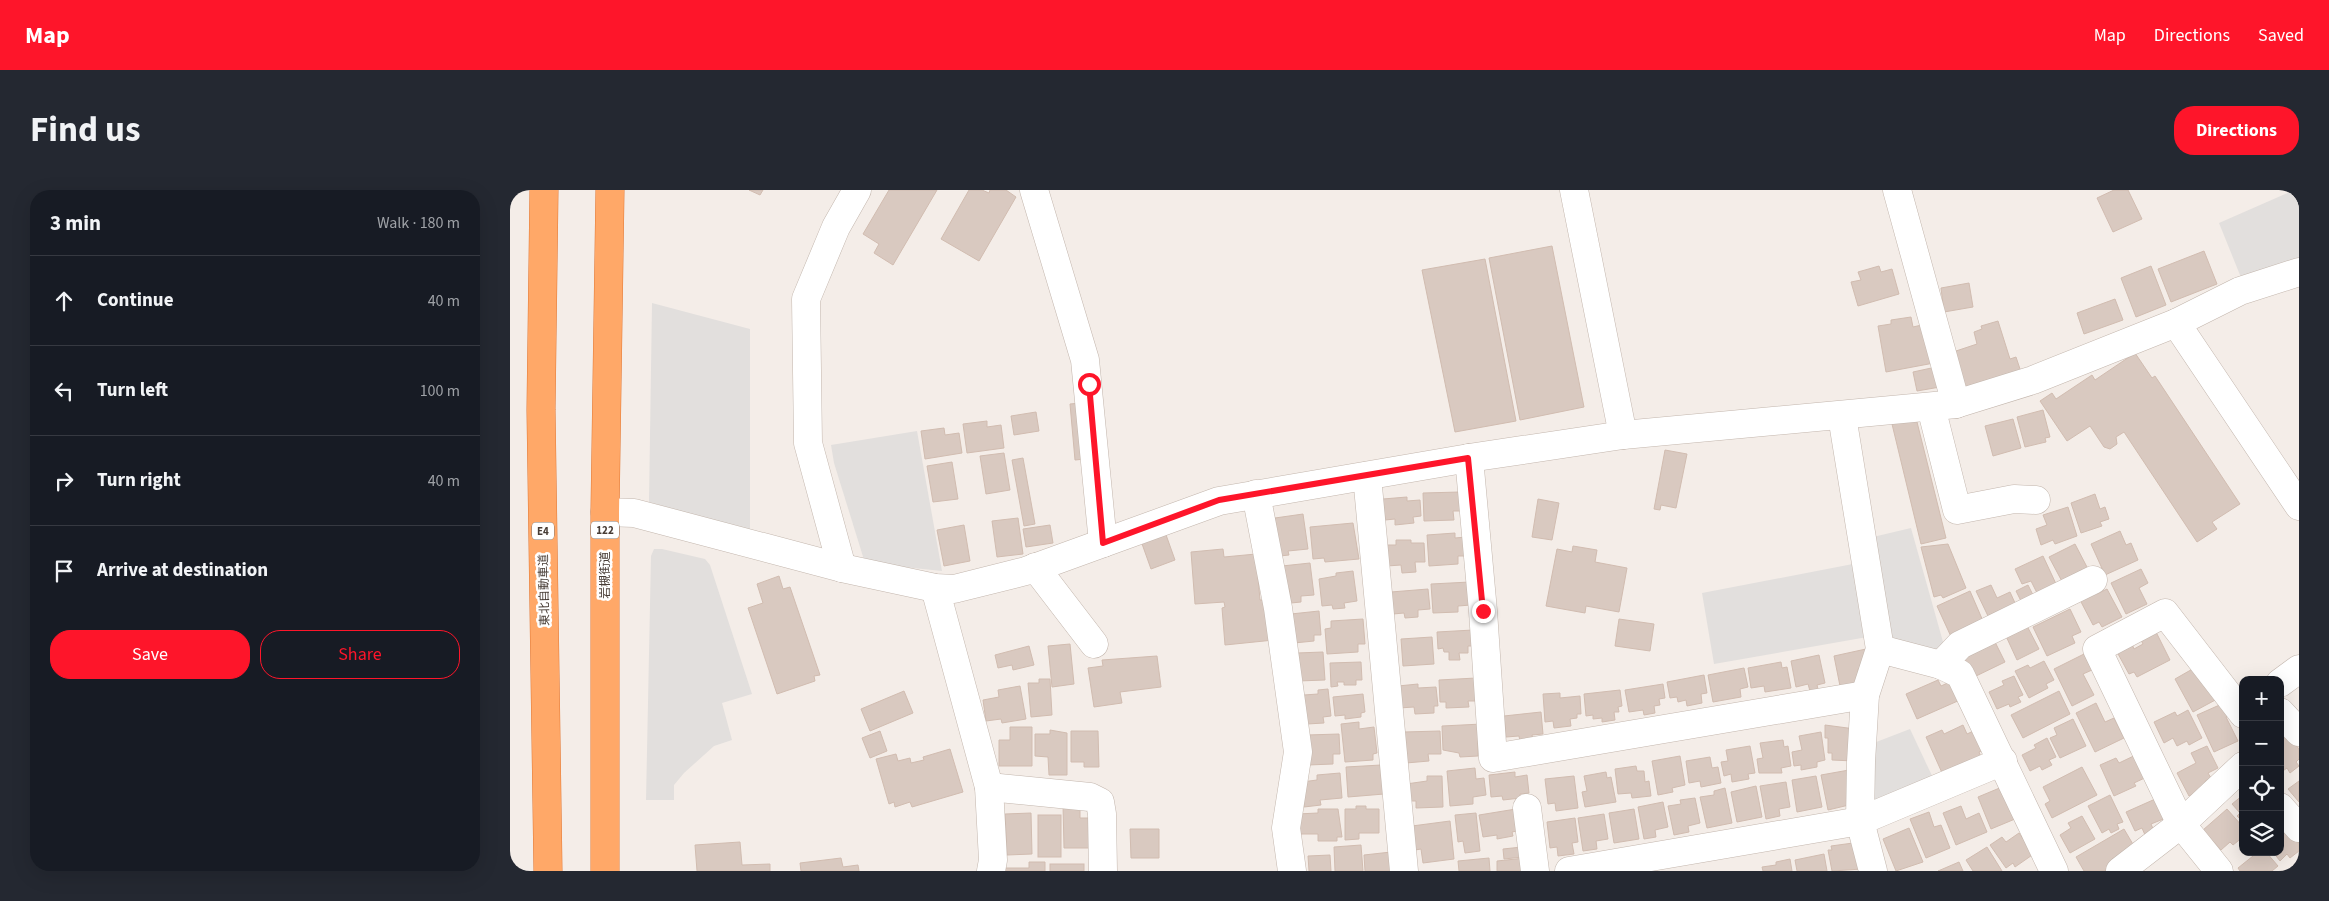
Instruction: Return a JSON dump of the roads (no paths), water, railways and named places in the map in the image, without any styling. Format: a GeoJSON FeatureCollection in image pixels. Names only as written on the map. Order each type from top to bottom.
{"type":"FeatureCollection","features":[{"type":"Feature","properties":{"kind":"highway","name":"東北自動車道"},"geometry":{"type":"LineString","coordinates":[[544,190],[542,410],[548,871]]}},
{"type":"Feature","properties":{"kind":"highway","name":"岩槻街道"},"geometry":{"type":"LineString","coordinates":[[605,871],[605,512],[610,190]]}},
{"type":"Feature","properties":{"kind":"street"},"geometry":{"type":"LineString","coordinates":[[842,568],[808,443],[806,299],[836,226],[857,190]]}},
{"type":"Feature","properties":{"kind":"street"},"geometry":{"type":"LineString","coordinates":[[1034,190],[1085,360],[1103,543]]}},
{"type":"Feature","properties":{"kind":"street"},"geometry":{"type":"LineString","coordinates":[[1574,190],[1623,435]]}},
{"type":"Feature","properties":{"kind":"street"},"geometry":{"type":"LineString","coordinates":[[1897,190],[1943,406],[1957,510],[2014,498],[2036,500]]}},
{"type":"Feature","properties":{"kind":"street"},"geometry":{"type":"LineString","coordinates":[[605,512],[634,513],[842,568],[935,588],[954,588],[1035,567],[1219,500],[1468,458],[1623,435],[1943,406],[2034,380],[2176,323],[2240,292],[2299,272]]}},
{"type":"Feature","properties":{"kind":"street"},"geometry":{"type":"LineString","coordinates":[[2176,323],[2299,506]]}},
{"type":"Feature","properties":{"kind":"street"},"geometry":{"type":"LineString","coordinates":[[1842,416],[1880,649],[1865,695],[1860,821],[1873,871]]}},
{"type":"Feature","properties":{"kind":"street"},"geometry":{"type":"LineString","coordinates":[[1468,458],[1483,611],[1493,758],[1865,695]]}},
{"type":"Feature","properties":{"kind":"street"},"geometry":{"type":"LineString","coordinates":[[1367,476],[1404,871]]}},
{"type":"Feature","properties":{"kind":"street"},"geometry":{"type":"LineString","coordinates":[[1256,494],[1278,608],[1298,752],[1286,828],[1292,871]]}},
{"type":"Feature","properties":{"kind":"street"},"geometry":{"type":"LineString","coordinates":[[1035,567],[1094,644]]}},
{"type":"Feature","properties":{"kind":"street"},"geometry":{"type":"LineString","coordinates":[[1941,665],[1960,645],[2093,580]]}},
{"type":"Feature","properties":{"kind":"street"},"geometry":{"type":"LineString","coordinates":[[935,588],[989,787],[993,860],[991,871]]}},
{"type":"Feature","properties":{"kind":"street"},"geometry":{"type":"LineString","coordinates":[[2220,871],[2181,824],[2097,649],[2165,613],[2239,709]]}},
{"type":"Feature","properties":{"kind":"street"},"geometry":{"type":"LineString","coordinates":[[1880,649],[1941,665],[1960,674],[2054,871]]}},
{"type":"Feature","properties":{"kind":"street"},"geometry":{"type":"LineString","coordinates":[[2284,679],[2299,669]]}},
{"type":"Feature","properties":{"kind":"street"},"geometry":{"type":"LineString","coordinates":[[2284,716],[2299,732]]}},
{"type":"Feature","properties":{"kind":"street"},"geometry":{"type":"LineString","coordinates":[[1569,871],[1860,821],[2003,761]]}},
{"type":"Feature","properties":{"kind":"street"},"geometry":{"type":"LineString","coordinates":[[2120,871],[2181,824],[2239,770]]}},
{"type":"Feature","properties":{"kind":"street"},"geometry":{"type":"LineString","coordinates":[[989,787],[1090,797],[1100,802],[1103,871]]}},
{"type":"Feature","properties":{"kind":"street"},"geometry":{"type":"LineString","coordinates":[[1528,808],[1536,871]]}},
{"type":"Feature","properties":{"kind":"street"},"geometry":{"type":"LineString","coordinates":[[2284,811],[2299,828]]}}]}
